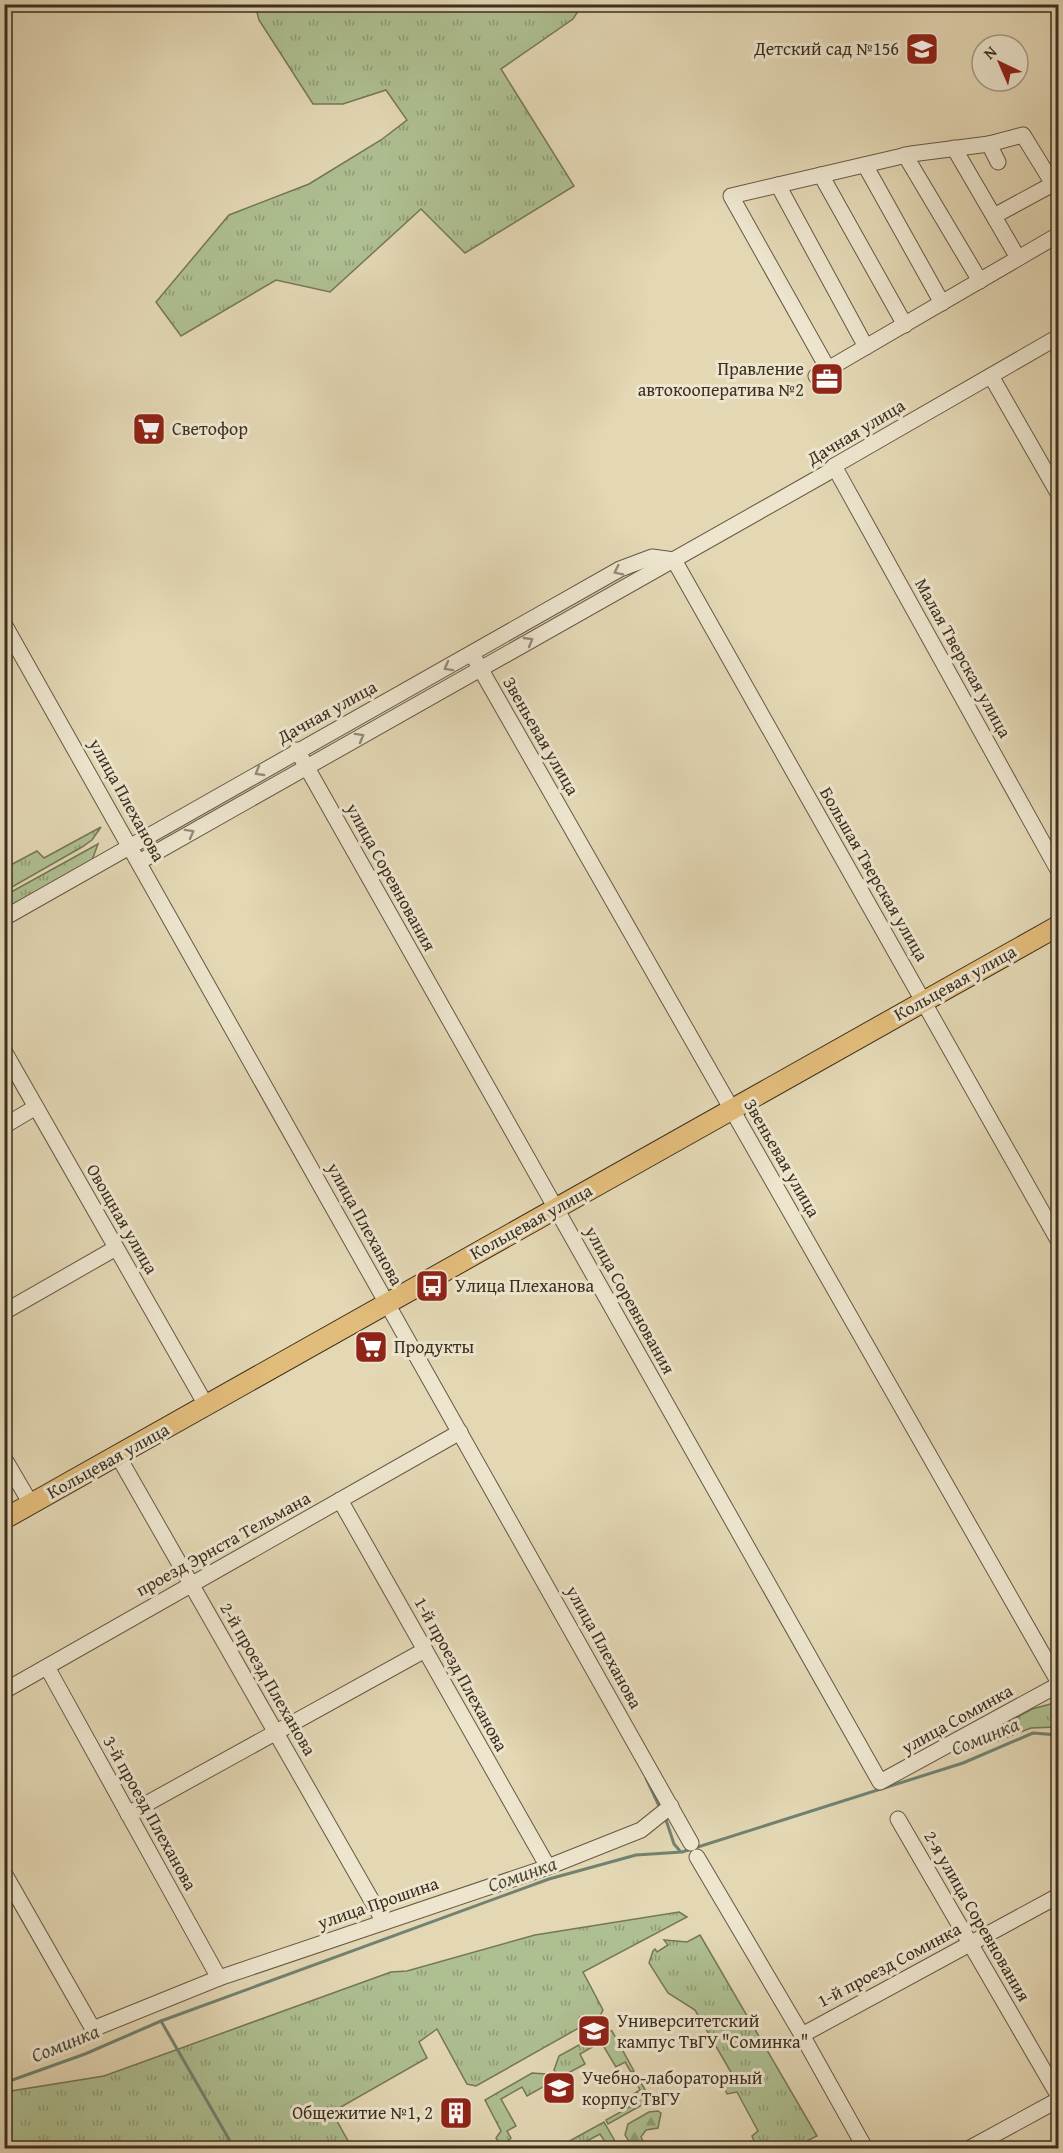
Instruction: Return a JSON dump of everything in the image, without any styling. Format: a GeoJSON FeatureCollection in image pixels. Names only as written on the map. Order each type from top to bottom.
{"type":"FeatureCollection","features":[{"type":"Feature","properties":{"kind":"main road","name":"Кольцевая улица"},"geometry":{"type":"LineString","coordinates":[[4,1519],[732,1110],[923,1000],[1059,926]]}},
{"type":"Feature","properties":{"kind":"street"},"geometry":{"type":"LineString","coordinates":[[994,216],[1056,188],[1023,135],[989,144],[905,155],[731,196],[822,373],[1059,235]]}},
{"type":"Feature","properties":{"kind":"street"},"geometry":{"type":"LineString","coordinates":[[989,144],[998,162]]}},
{"type":"Feature","properties":{"kind":"street"},"geometry":{"type":"LineString","coordinates":[[954,148],[1018,258]]}},
{"type":"Feature","properties":{"kind":"street"},"geometry":{"type":"LineString","coordinates":[[905,155],[980,281]]}},
{"type":"Feature","properties":{"kind":"street"},"geometry":{"type":"LineString","coordinates":[[865,165],[942,303]]}},
{"type":"Feature","properties":{"kind":"street"},"geometry":{"type":"LineString","coordinates":[[821,175],[905,325]]}},
{"type":"Feature","properties":{"kind":"street"},"geometry":{"type":"LineString","coordinates":[[778,185],[866,347]]}},
{"type":"Feature","properties":{"kind":"street","name":"Дачная улица"},"geometry":{"type":"LineString","coordinates":[[139,862],[827,473],[834,466],[1059,337]]}},
{"type":"Feature","properties":{"kind":"street"},"geometry":{"type":"LineString","coordinates":[[991,376],[1059,493]]}},
{"type":"Feature","properties":{"kind":"street","name":"Малая Тверская улица"},"geometry":{"type":"LineString","coordinates":[[834,466],[1059,870]]}},
{"type":"Feature","properties":{"kind":"street","name":"Дачная улица"},"geometry":{"type":"LineString","coordinates":[[4,918],[620,569],[652,557],[674,560]]}},
{"type":"Feature","properties":{"kind":"street","name":"Большая Тверская улица"},"geometry":{"type":"LineString","coordinates":[[674,560],[1059,1239]]}},
{"type":"Feature","properties":{"kind":"street","name":"улица Плеханова"},"geometry":{"type":"LineString","coordinates":[[4,624],[694,1850],[865,2148]]}},
{"type":"Feature","properties":{"kind":"street","name":"Звеньевая улица"},"geometry":{"type":"LineString","coordinates":[[472,654],[1059,1683]]}},
{"type":"Feature","properties":{"kind":"street","name":"улица Соревнования"},"geometry":{"type":"LineString","coordinates":[[297,750],[876,1775]]}},
{"type":"Feature","properties":{"kind":"street","name":"Овощная улица"},"geometry":{"type":"LineString","coordinates":[[4,1051],[206,1405]]}},
{"type":"Feature","properties":{"kind":"street"},"geometry":{"type":"LineString","coordinates":[[4,1126],[36,1107]]}},
{"type":"Feature","properties":{"kind":"street"},"geometry":{"type":"LineString","coordinates":[[4,1312],[116,1248]]}},
{"type":"Feature","properties":{"kind":"street","name":"проезд Эрнста Тельмана"},"geometry":{"type":"LineString","coordinates":[[4,1690],[460,1432]]}},
{"type":"Feature","properties":{"kind":"street","name":"2-й проезд Плеханова"},"geometry":{"type":"LineString","coordinates":[[118,1456],[384,1922]]}},
{"type":"Feature","properties":{"kind":"street"},"geometry":{"type":"LineString","coordinates":[[4,1458],[31,1504]]}},
{"type":"Feature","properties":{"kind":"street","name":"1-й проезд Плеханова"},"geometry":{"type":"LineString","coordinates":[[340,1500],[548,1867]]}},
{"type":"Feature","properties":{"kind":"street"},"geometry":{"type":"LineString","coordinates":[[128,1814],[425,1650]]}},
{"type":"Feature","properties":{"kind":"street","name":"3-й проезд Плеханова"},"geometry":{"type":"LineString","coordinates":[[46,1666],[219,1978]]}},
{"type":"Feature","properties":{"kind":"street","name":"улица Соминка"},"geometry":{"type":"LineString","coordinates":[[876,1775],[880,1782],[909,1768],[1059,1683]]}},
{"type":"Feature","properties":{"kind":"street","name":"улица Прошина"},"geometry":{"type":"LineString","coordinates":[[4,1873],[93,2029],[219,1978],[548,1867],[640,1830],[671,1806]]}},
{"type":"Feature","properties":{"kind":"street","name":"2-я улица Соревнования"},"geometry":{"type":"LineString","coordinates":[[898,1819],[1059,2095]]}},
{"type":"Feature","properties":{"kind":"street","name":"1-й проезд Соминка"},"geometry":{"type":"LineString","coordinates":[[802,2035],[1059,1896]]}},
{"type":"Feature","properties":{"kind":"street"},"geometry":{"type":"LineString","coordinates":[[970,2148],[1059,2100]]}},
{"type":"Feature","properties":{"kind":"green space"},"geometry":{"type":"Polygon","coordinates":[[[355,4],[582,5],[573,19],[501,69],[574,186],[465,253],[421,209],[330,292],[276,280],[181,336],[156,302],[229,215],[309,184],[381,140],[407,120],[386,90],[343,104],[313,104],[259,20],[255,5],[349,5],[350,8],[355,4]]]}},
{"type":"Feature","properties":{"kind":"green space"},"geometry":{"type":"Polygon","coordinates":[[[101,827],[92,840],[82,847],[5,891],[5,868],[37,851],[44,858],[101,827]]]}},
{"type":"Feature","properties":{"kind":"green space"},"geometry":{"type":"Polygon","coordinates":[[[98,844],[91,863],[5,912],[4,896],[98,844]]]}},
{"type":"Feature","properties":{"kind":"green space"},"geometry":{"type":"Polygon","coordinates":[[[1058,1702],[1058,1727],[1031,1728],[982,1747],[969,1744],[1032,1709],[1058,1702]]]}},
{"type":"Feature","properties":{"kind":"green space"},"geometry":{"type":"Polygon","coordinates":[[[679,1912],[687,1917],[583,1972],[603,2010],[600,2016],[476,2086],[467,2084],[437,2029],[419,2042],[427,2058],[332,2112],[352,2148],[5,2148],[5,2092],[104,2076],[391,1972],[407,1971],[535,1935],[679,1912]]]}},
{"type":"Feature","properties":{"kind":"green space"},"geometry":{"type":"Polygon","coordinates":[[[700,1935],[817,2136],[795,2147],[783,2144],[765,2148],[756,2146],[752,2136],[758,2131],[737,2092],[727,2094],[723,2084],[732,2074],[695,2010],[668,1993],[649,1963],[655,1949],[657,1952],[668,1945],[664,1940],[687,1942],[700,1935]]]}},
{"type":"Feature","properties":{"kind":"green space"},"geometry":{"type":"Polygon","coordinates":[[[606,2030],[612,2031],[634,2071],[631,2072],[625,2062],[616,2067],[601,2042],[580,2054],[585,2064],[559,2078],[554,2070],[559,2056],[606,2030]]]}},
{"type":"Feature","properties":{"kind":"green space"},"geometry":{"type":"Polygon","coordinates":[[[532,2073],[546,2074],[550,2083],[527,2096],[522,2087],[501,2099],[516,2126],[507,2131],[511,2138],[502,2147],[496,2138],[501,2131],[485,2100],[532,2073]]]}},
{"type":"Feature","properties":{"kind":"green space"},"geometry":{"type":"Polygon","coordinates":[[[637,2076],[651,2100],[608,2124],[606,2120],[635,2104],[630,2096],[640,2090],[634,2078],[637,2076]]]}},
{"type":"Feature","properties":{"kind":"green space"},"geometry":{"type":"Polygon","coordinates":[[[649,2112],[661,2113],[658,2128],[646,2130],[641,2137],[646,2148],[633,2148],[625,2135],[628,2124],[649,2112]]]}},
{"type":"Feature","properties":{"kind":"green space"},"geometry":{"type":"Polygon","coordinates":[[[604,2122],[619,2148],[609,2148],[600,2134],[579,2145],[580,2148],[567,2148],[566,2143],[604,2122]]]}},
{"type":"Feature","properties":{"kind":"waterway","name":"Соминка"},"geometry":{"type":"LineString","coordinates":[[4,2083],[85,2054],[161,2021],[549,1879],[636,1855],[682,1852],[963,1763],[1033,1733],[1058,1735]]}},
{"type":"Feature","properties":{"kind":"waterway"},"geometry":{"type":"LineString","coordinates":[[646,1778],[660,1808]]}},
{"type":"Feature","properties":{"kind":"waterway"},"geometry":{"type":"LineString","coordinates":[[665,1817],[674,1844],[680,1851]]}},
{"type":"Feature","properties":{"kind":"waterway"},"geometry":{"type":"LineString","coordinates":[[161,2021],[234,2148]]}},
{"type":"Feature","properties":{"kind":"place","name":"Детский сад №156"},"geometry":{"type":"Point","coordinates":[922,49]}},
{"type":"Feature","properties":{"kind":"place","name":"Правление автокооператива №2"},"geometry":{"type":"Point","coordinates":[827,379]}},
{"type":"Feature","properties":{"kind":"place","name":"Светофор"},"geometry":{"type":"Point","coordinates":[149,429]}},
{"type":"Feature","properties":{"kind":"place","name":"Улица Плеханова"},"geometry":{"type":"Point","coordinates":[432,1286]}},
{"type":"Feature","properties":{"kind":"place","name":"Продукты"},"geometry":{"type":"Point","coordinates":[371,1347]}},
{"type":"Feature","properties":{"kind":"place","name":"Университетский кампус ТвГУ \"Соминка\""},"geometry":{"type":"Point","coordinates":[594,2031]}},
{"type":"Feature","properties":{"kind":"place","name":"Учебно-лабораторный корпус ТвГУ"},"geometry":{"type":"Point","coordinates":[559,2088]}},
{"type":"Feature","properties":{"kind":"place","name":"Общежитие №1, 2"},"geometry":{"type":"Point","coordinates":[456,2113]}}]}
